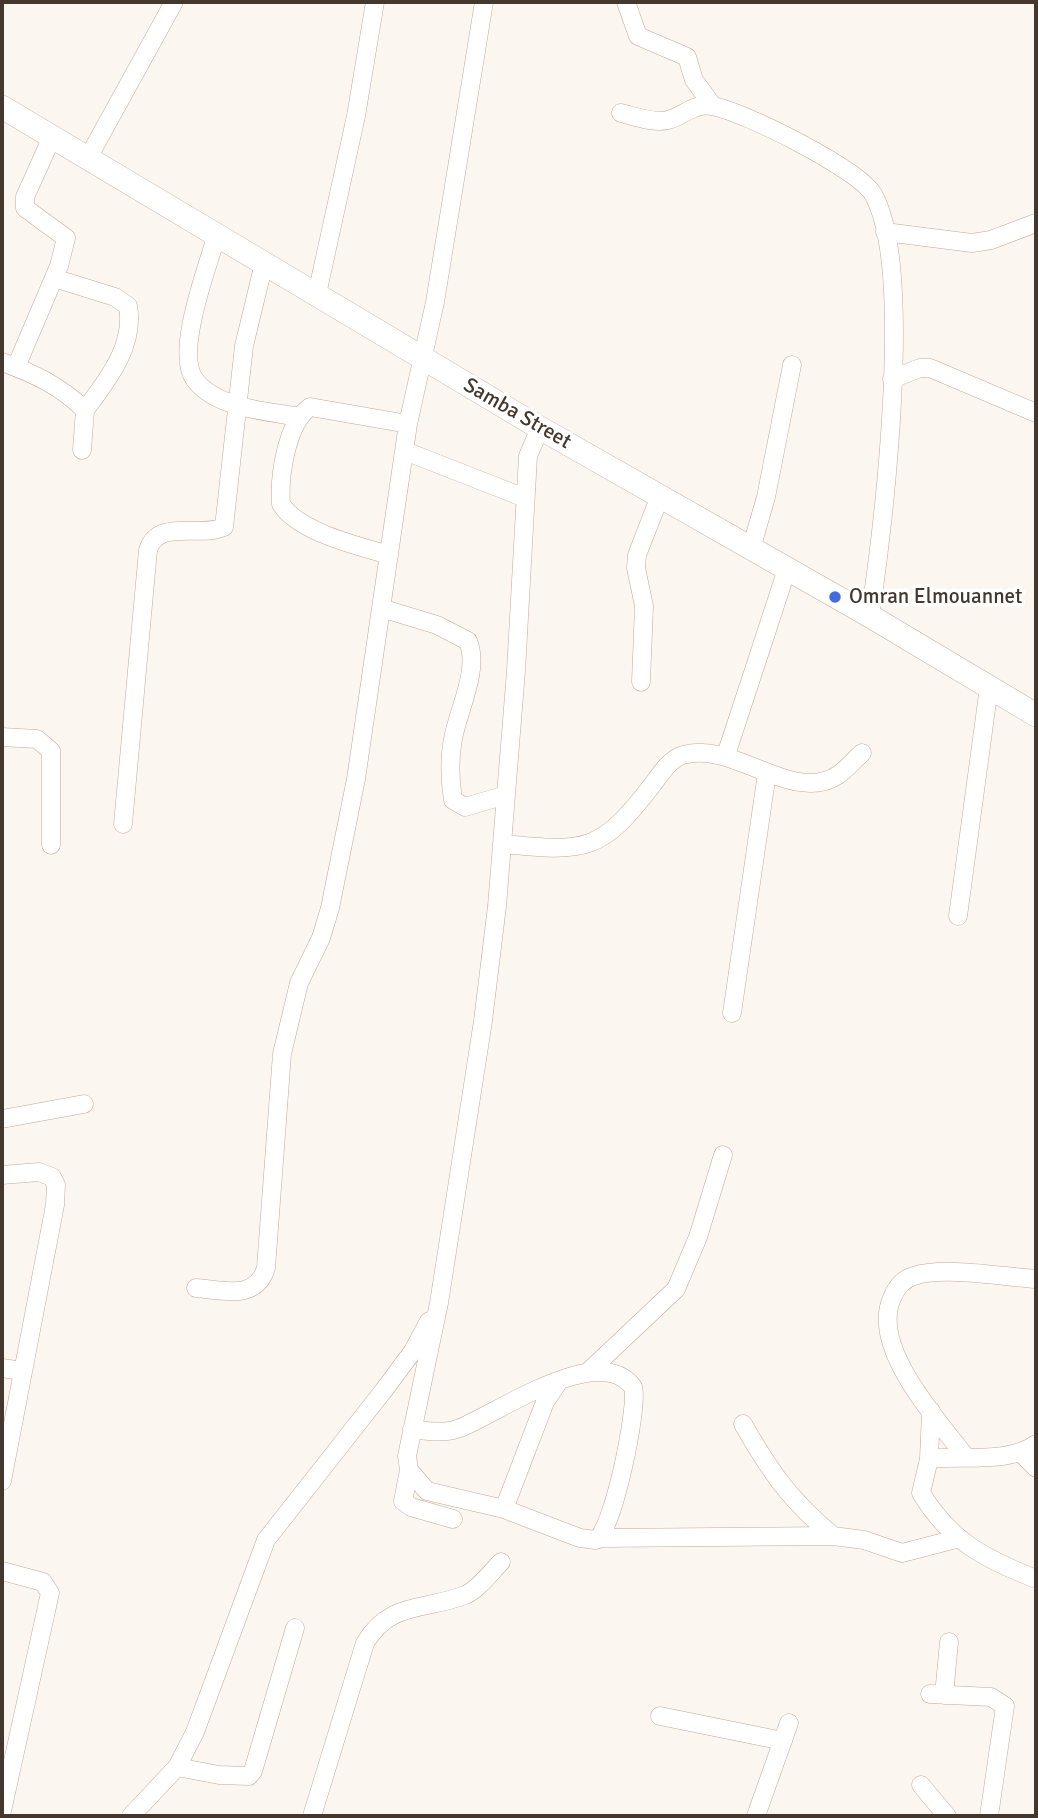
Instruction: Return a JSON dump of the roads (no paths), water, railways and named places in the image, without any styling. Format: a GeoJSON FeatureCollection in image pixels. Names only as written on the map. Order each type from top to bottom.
{"type":"FeatureCollection","features":[{"type":"Feature","properties":{"kind":"main road","name":"Samba Street"},"geometry":{"type":"LineString","coordinates":[[2,107],[540,428],[870,616],[1036,715]]}},
{"type":"Feature","properties":{"kind":"street"},"geometry":{"type":"LineString","coordinates":[[88,158],[174,2]]}},
{"type":"Feature","properties":{"kind":"street"},"geometry":{"type":"LineString","coordinates":[[317,294],[356,116],[375,2]]}},
{"type":"Feature","properties":{"kind":"street"},"geometry":{"type":"LineString","coordinates":[[196,1288],[248,1291],[259,1284],[266,1268],[284,1046],[299,983],[321,938],[330,908],[356,779],[408,424],[423,358],[484,2]]}},
{"type":"Feature","properties":{"kind":"street"},"geometry":{"type":"LineString","coordinates":[[626,2],[638,36],[687,57],[694,80],[713,106]]}},
{"type":"Feature","properties":{"kind":"street"},"geometry":{"type":"LineString","coordinates":[[621,113],[663,121],[691,108],[713,106],[771,128],[865,183],[876,201],[893,276],[892,379],[878,563],[870,616]]}},
{"type":"Feature","properties":{"kind":"street"},"geometry":{"type":"LineString","coordinates":[[52,137],[26,197],[25,208],[66,238],[54,278],[9,365],[39,375],[69,394],[85,410]]}},
{"type":"Feature","properties":{"kind":"street"},"geometry":{"type":"LineString","coordinates":[[885,232],[972,243],[991,240],[1036,223]]}},
{"type":"Feature","properties":{"kind":"street"},"geometry":{"type":"LineString","coordinates":[[217,234],[196,305],[188,362],[196,382],[236,405],[300,417]]}},
{"type":"Feature","properties":{"kind":"street"},"geometry":{"type":"LineString","coordinates":[[123,824],[148,550],[160,534],[224,527],[244,346],[264,262]]}},
{"type":"Feature","properties":{"kind":"street"},"geometry":{"type":"LineString","coordinates":[[54,278],[115,297],[128,306],[131,326],[118,362],[85,410],[82,450]]}},
{"type":"Feature","properties":{"kind":"street"},"geometry":{"type":"LineString","coordinates":[[751,549],[766,498],[792,365]]}},
{"type":"Feature","properties":{"kind":"street"},"geometry":{"type":"LineString","coordinates":[[892,379],[920,368],[930,368],[1036,413]]}},
{"type":"Feature","properties":{"kind":"street"},"geometry":{"type":"LineString","coordinates":[[389,555],[331,536],[286,512],[280,493],[283,470],[300,417],[314,407],[408,424]]}},
{"type":"Feature","properties":{"kind":"street"},"geometry":{"type":"LineString","coordinates":[[453,1519],[411,1507],[403,1501],[409,1470],[407,1456],[439,1303],[483,1021],[502,844],[516,671],[528,456],[540,428]]}},
{"type":"Feature","properties":{"kind":"street"},"geometry":{"type":"LineString","coordinates":[[405,451],[525,498]]}},
{"type":"Feature","properties":{"kind":"street"},"geometry":{"type":"LineString","coordinates":[[642,682],[644,606],[636,568],[637,555],[660,496]]}},
{"type":"Feature","properties":{"kind":"street"},"geometry":{"type":"LineString","coordinates":[[726,755],[787,569]]}},
{"type":"Feature","properties":{"kind":"street"},"geometry":{"type":"LineString","coordinates":[[381,608],[437,625],[468,641],[472,651],[471,665],[452,743],[450,781],[453,800],[465,807],[506,794]]}},
{"type":"Feature","properties":{"kind":"street"},"geometry":{"type":"LineString","coordinates":[[958,916],[989,687]]}},
{"type":"Feature","properties":{"kind":"street"},"geometry":{"type":"LineString","coordinates":[[2,737],[37,739],[51,751],[51,845]]}},
{"type":"Feature","properties":{"kind":"street"},"geometry":{"type":"LineString","coordinates":[[502,844],[568,848],[589,844],[620,826],[674,759],[695,753],[726,755],[767,773],[797,780],[826,780],[838,775],[862,753]]}},
{"type":"Feature","properties":{"kind":"street"},"geometry":{"type":"LineString","coordinates":[[732,1013],[767,773]]}},
{"type":"Feature","properties":{"kind":"street"},"geometry":{"type":"LineString","coordinates":[[2,1119],[84,1104]]}},
{"type":"Feature","properties":{"kind":"street"},"geometry":{"type":"LineString","coordinates":[[587,1373],[676,1289],[698,1237],[723,1156]]}},
{"type":"Feature","properties":{"kind":"street"},"geometry":{"type":"LineString","coordinates":[[2,1175],[38,1172],[52,1177],[56,1185],[55,1205],[2,1481]]}},
{"type":"Feature","properties":{"kind":"street"},"geometry":{"type":"LineString","coordinates":[[965,1456],[895,1354],[889,1337],[887,1310],[901,1283],[925,1274],[1036,1279]]}},
{"type":"Feature","properties":{"kind":"street"},"geometry":{"type":"LineString","coordinates":[[131,1816],[177,1767],[195,1731],[266,1540],[413,1351],[439,1303]]}},
{"type":"Feature","properties":{"kind":"street"},"geometry":{"type":"LineString","coordinates":[[2,1368],[22,1371]]}},
{"type":"Feature","properties":{"kind":"street"},"geometry":{"type":"LineString","coordinates":[[412,1429],[437,1432],[458,1429],[560,1380],[587,1373],[611,1372],[620,1375],[628,1381],[636,1395],[617,1491],[601,1538]]}},
{"type":"Feature","properties":{"kind":"street"},"geometry":{"type":"LineString","coordinates":[[505,1509],[545,1402],[560,1380]]}},
{"type":"Feature","properties":{"kind":"street"},"geometry":{"type":"LineString","coordinates":[[932,1411],[929,1459],[921,1493],[935,1517],[956,1539],[1007,1568],[1036,1579]]}},
{"type":"Feature","properties":{"kind":"street"},"geometry":{"type":"LineString","coordinates":[[743,1424],[774,1478],[802,1510],[833,1536]]}},
{"type":"Feature","properties":{"kind":"street"},"geometry":{"type":"LineString","coordinates":[[929,1459],[1020,1452],[1036,1444]]}},
{"type":"Feature","properties":{"kind":"street"},"geometry":{"type":"LineString","coordinates":[[1020,1452],[1036,1468]]}},
{"type":"Feature","properties":{"kind":"street"},"geometry":{"type":"LineString","coordinates":[[409,1470],[427,1491],[505,1509],[591,1541],[601,1538],[833,1536],[864,1540],[902,1553],[956,1539]]}},
{"type":"Feature","properties":{"kind":"street"},"geometry":{"type":"LineString","coordinates":[[312,1816],[365,1643],[375,1626],[394,1612],[468,1594],[501,1562]]}},
{"type":"Feature","properties":{"kind":"street"},"geometry":{"type":"LineString","coordinates":[[2,1571],[43,1582],[50,1593],[2,1811]]}},
{"type":"Feature","properties":{"kind":"street"},"geometry":{"type":"LineString","coordinates":[[177,1767],[219,1775],[249,1776],[295,1628]]}},
{"type":"Feature","properties":{"kind":"street"},"geometry":{"type":"LineString","coordinates":[[949,1642],[937,1694],[991,1697],[1005,1706],[989,1816]]}},
{"type":"Feature","properties":{"kind":"street"},"geometry":{"type":"LineString","coordinates":[[660,1716],[783,1741]]}},
{"type":"Feature","properties":{"kind":"street"},"geometry":{"type":"LineString","coordinates":[[756,1816],[789,1723]]}},
{"type":"Feature","properties":{"kind":"street"},"geometry":{"type":"LineString","coordinates":[[920,1785],[947,1816]]}},
{"type":"Feature","properties":{"kind":"place","name":"Omran Elmouannet"},"geometry":{"type":"Point","coordinates":[835,597]}}]}
